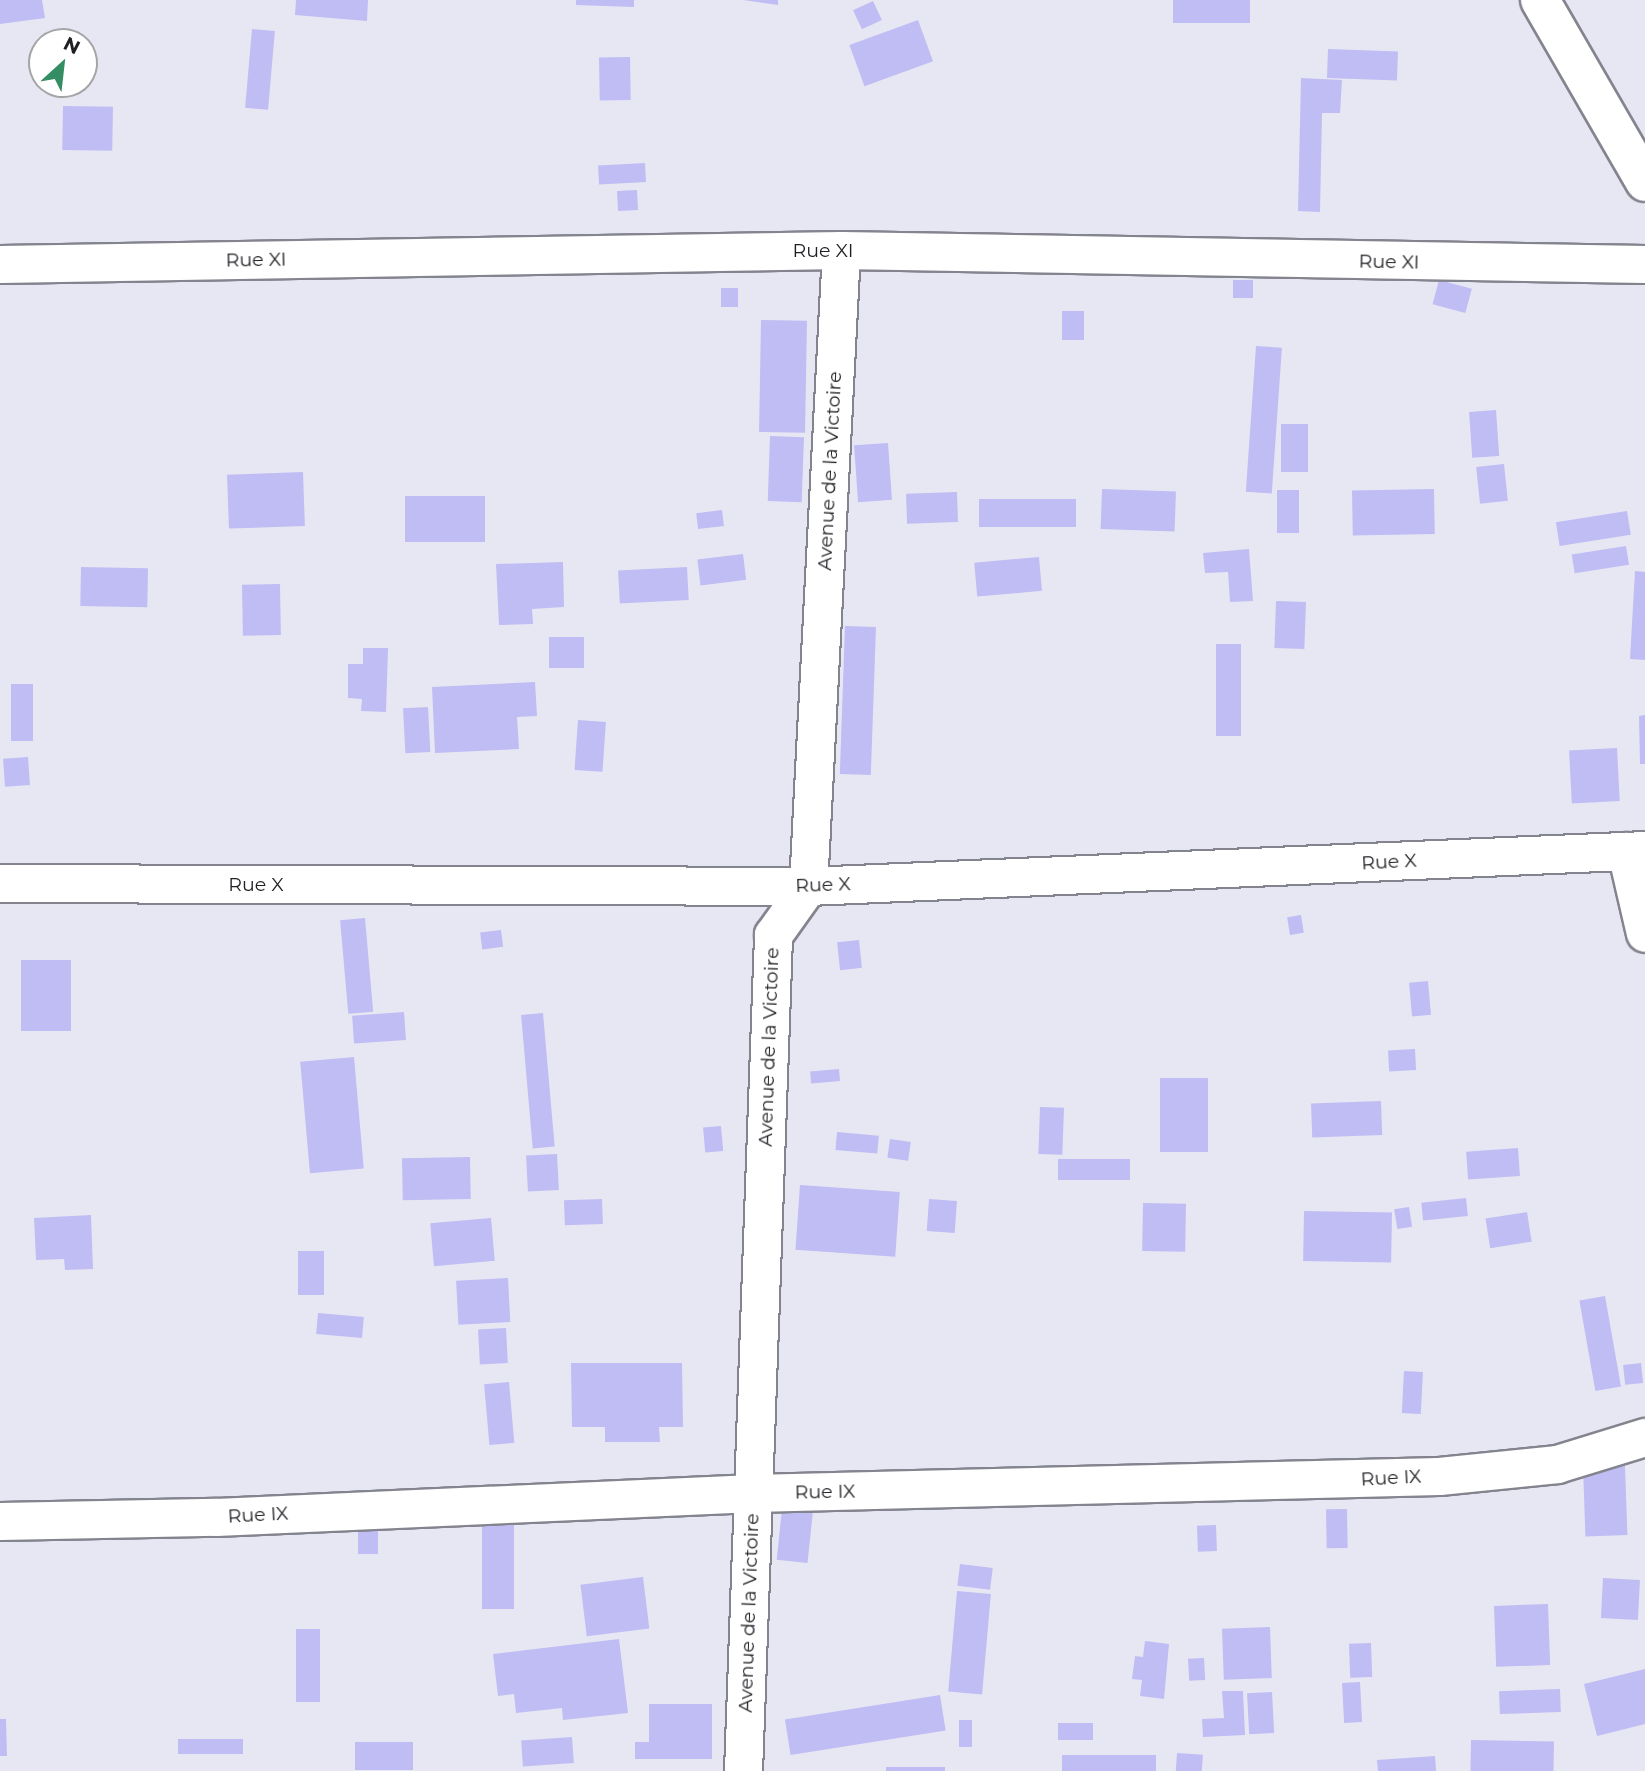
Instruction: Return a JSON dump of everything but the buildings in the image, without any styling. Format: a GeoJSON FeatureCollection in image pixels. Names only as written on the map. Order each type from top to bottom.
{"type":"FeatureCollection","features":[{"type":"Feature","properties":{"kind":"street"},"geometry":{"type":"LineString","coordinates":[[1539,0],[1645,182]]}},
{"type":"Feature","properties":{"kind":"street","name":"Rue XI"},"geometry":{"type":"LineString","coordinates":[[0,264],[841,250],[1645,264]]}},
{"type":"Feature","properties":{"kind":"street","name":"Avenue de la Victoire"},"geometry":{"type":"LineString","coordinates":[[743,1771],[773,935],[808,886],[841,250]]}},
{"type":"Feature","properties":{"kind":"street"},"geometry":{"type":"LineString","coordinates":[[1635,851],[1645,933]]}},
{"type":"Feature","properties":{"kind":"street","name":"Rue X"},"geometry":{"type":"LineString","coordinates":[[0,883],[808,886],[1635,851]]}},
{"type":"Feature","properties":{"kind":"street","name":"Rue IX"},"geometry":{"type":"LineString","coordinates":[[0,1521],[216,1517],[753,1493],[1439,1476],[1557,1464],[1645,1437]]}}]}
